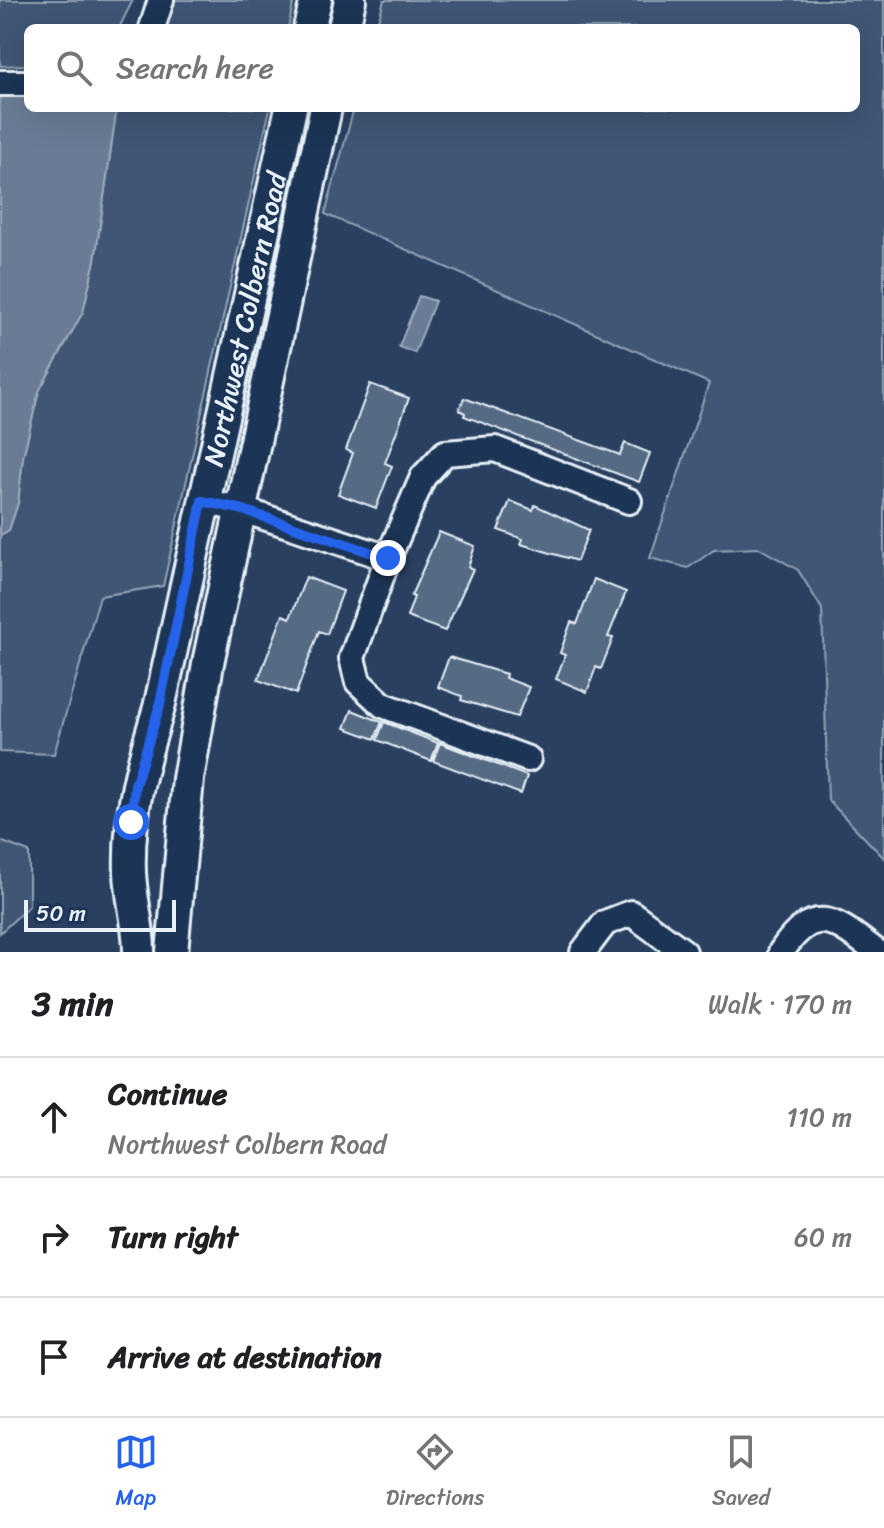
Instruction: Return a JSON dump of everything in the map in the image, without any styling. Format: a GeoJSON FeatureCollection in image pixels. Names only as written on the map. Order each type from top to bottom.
{"type":"FeatureCollection","features":[{"type":"Feature","properties":{"kind":"main road"},"geometry":{"type":"LineString","coordinates":[[310,24],[316,0]]}},
{"type":"Feature","properties":{"kind":"main road"},"geometry":{"type":"LineString","coordinates":[[345,24],[350,0]]}},
{"type":"Feature","properties":{"kind":"main road","name":"Northwest Colbern Road"},"geometry":{"type":"LineString","coordinates":[[139,952],[139,928],[130,875],[135,785],[159,708],[202,501],[290,112]]}},
{"type":"Feature","properties":{"kind":"main road","name":"Northwest Colbern Road"},"geometry":{"type":"LineString","coordinates":[[172,952],[188,779],[240,509],[325,112]]}},
{"type":"Feature","properties":{"kind":"lane"},"geometry":{"type":"LineString","coordinates":[[153,24],[161,0]]}},
{"type":"Feature","properties":{"kind":"lane"},"geometry":{"type":"LineString","coordinates":[[0,83],[24,83]]}},
{"type":"Feature","properties":{"kind":"lane"},"geometry":{"type":"LineString","coordinates":[[528,759],[383,705],[358,682],[352,658],[388,558],[423,477],[445,453],[463,449],[495,449],[629,501]]}},
{"type":"Feature","properties":{"kind":"lane"},"geometry":{"type":"LineString","coordinates":[[202,501],[240,509],[388,558]]}},
{"type":"Feature","properties":{"kind":"lane"},"geometry":{"type":"LineString","coordinates":[[583,952],[605,923],[631,913],[684,952]]}},
{"type":"Feature","properties":{"kind":"lane"},"geometry":{"type":"LineString","coordinates":[[781,952],[797,928],[825,921],[836,922],[877,952]]}},
{"type":"Feature","properties":{"kind":"shaded area"},"geometry":{"type":"Polygon","coordinates":[[[0,0],[133,0],[121,24],[24,24],[24,65],[0,66],[0,0]]]}},
{"type":"Feature","properties":{"kind":"shaded area"},"geometry":{"type":"Polygon","coordinates":[[[172,0],[294,0],[289,24],[165,24],[172,0]]]}},
{"type":"Feature","properties":{"kind":"shaded area"},"geometry":{"type":"Polygon","coordinates":[[[384,0],[884,0],[884,858],[828,800],[822,609],[798,570],[759,548],[714,550],[688,568],[650,558],[709,383],[325,214],[353,112],[860,112],[860,24],[377,24],[384,0]]]}},
{"type":"Feature","properties":{"kind":"shaded area"},"geometry":{"type":"Polygon","coordinates":[[[0,93],[24,93],[24,112],[116,113],[95,260],[83,312],[39,391],[23,457],[18,503],[9,530],[0,535],[0,93]]]}},
{"type":"Feature","properties":{"kind":"shaded area"},"geometry":{"type":"Polygon","coordinates":[[[269,112],[163,586],[100,596],[54,754],[0,752],[0,535],[9,530],[18,503],[23,457],[39,391],[83,312],[95,260],[116,113],[269,112]]]}},
{"type":"Feature","properties":{"kind":"shaded area"},"geometry":{"type":"Polygon","coordinates":[[[419,296],[435,301],[415,353],[399,347],[419,296]]]}},
{"type":"Feature","properties":{"kind":"shaded area"},"geometry":{"type":"Polygon","coordinates":[[[0,841],[29,852],[29,906],[0,933],[0,841]]]}},
{"type":"Feature","properties":{"kind":"building"},"geometry":{"type":"Polygon","coordinates":[[[370,384],[409,398],[385,463],[392,466],[376,508],[338,494],[353,453],[346,450],[370,384]]]}},
{"type":"Feature","properties":{"kind":"building"},"geometry":{"type":"Polygon","coordinates":[[[464,398],[620,455],[625,443],[650,453],[639,482],[464,416],[465,413],[459,410],[464,398]]]}},
{"type":"Feature","properties":{"kind":"building"},"geometry":{"type":"Polygon","coordinates":[[[510,501],[533,510],[535,505],[589,530],[577,561],[521,544],[523,539],[498,530],[510,501]]]}},
{"type":"Feature","properties":{"kind":"building"},"geometry":{"type":"Polygon","coordinates":[[[439,532],[475,546],[468,567],[473,569],[445,631],[407,617],[414,597],[411,596],[439,532]]]}},
{"type":"Feature","properties":{"kind":"building"},"geometry":{"type":"Polygon","coordinates":[[[306,577],[343,591],[327,634],[319,631],[296,694],[258,680],[283,615],[290,618],[306,577]]]}},
{"type":"Feature","properties":{"kind":"building"},"geometry":{"type":"Polygon","coordinates":[[[594,579],[626,592],[608,637],[613,638],[601,669],[596,667],[587,692],[556,679],[565,655],[560,653],[571,622],[577,624],[594,579]]]}},
{"type":"Feature","properties":{"kind":"building"},"geometry":{"type":"Polygon","coordinates":[[[449,657],[506,674],[505,678],[529,687],[517,717],[461,700],[462,696],[438,687],[449,657]]]}},
{"type":"Feature","properties":{"kind":"building"},"geometry":{"type":"Polygon","coordinates":[[[352,710],[382,722],[375,739],[345,728],[352,710]]]}},
{"type":"Feature","properties":{"kind":"building"},"geometry":{"type":"Polygon","coordinates":[[[384,722],[438,743],[431,761],[377,740],[384,722]]]}},
{"type":"Feature","properties":{"kind":"building"},"geometry":{"type":"Polygon","coordinates":[[[440,743],[527,776],[521,794],[433,761],[440,743]]]}},
{"type":"Feature","properties":{"kind":"route"},"geometry":{"type":"LineString","coordinates":[[131,822],[135,785],[159,708],[202,501],[240,509],[388,558]]}}]}
